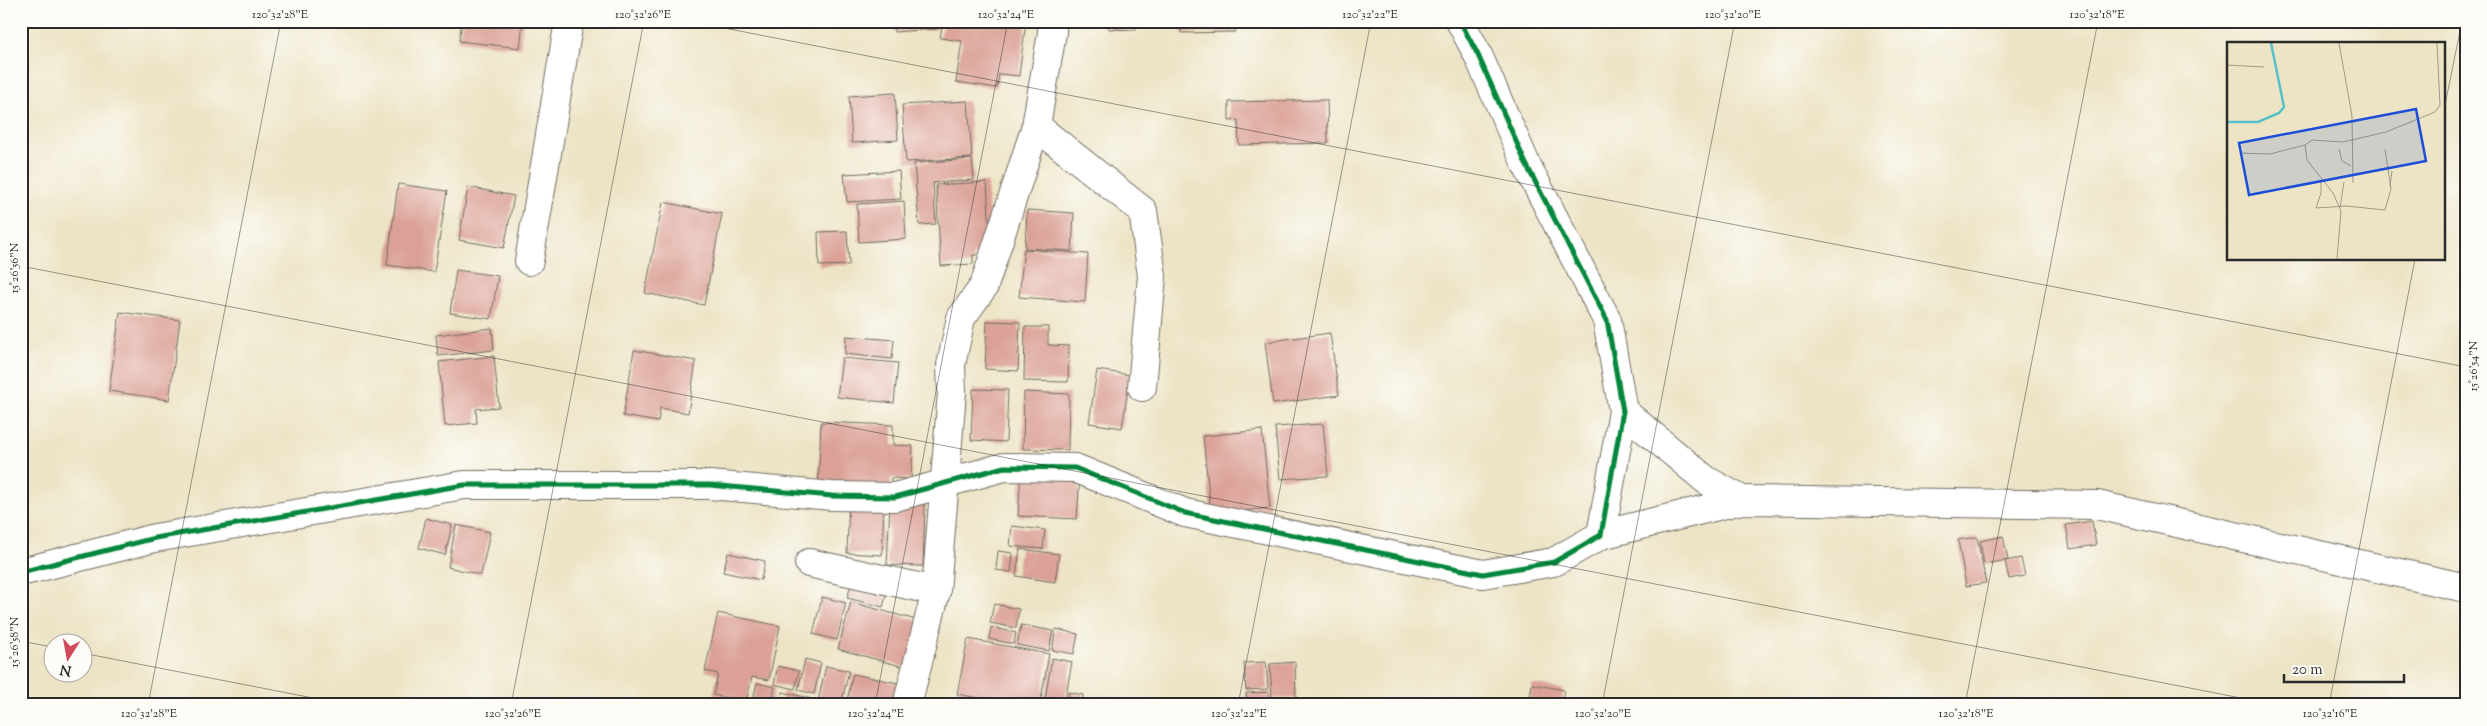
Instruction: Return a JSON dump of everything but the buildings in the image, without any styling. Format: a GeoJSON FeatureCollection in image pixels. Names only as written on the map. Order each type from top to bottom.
{"type":"FeatureCollection","features":[{"type":"Feature","properties":{"kind":"street"},"geometry":{"type":"LineString","coordinates":[[529,261],[569,21]]}},
{"type":"Feature","properties":{"kind":"street"},"geometry":{"type":"LineString","coordinates":[[906,705],[936,591],[952,392],[951,365],[961,318],[984,286],[1036,126],[1052,33],[1052,21]]}},
{"type":"Feature","properties":{"kind":"street"},"geometry":{"type":"LineString","coordinates":[[1460,21],[1478,55],[1526,164],[1607,320],[1623,411],[1601,535]]}},
{"type":"Feature","properties":{"kind":"street"},"geometry":{"type":"LineString","coordinates":[[1478,21],[1478,55]]}},
{"type":"Feature","properties":{"kind":"street"},"geometry":{"type":"LineString","coordinates":[[1036,126],[1143,211],[1152,276],[1142,387]]}},
{"type":"Feature","properties":{"kind":"street"},"geometry":{"type":"LineString","coordinates":[[1623,411],[1706,480],[1742,500]]}},
{"type":"Feature","properties":{"kind":"street"},"geometry":{"type":"LineString","coordinates":[[21,572],[156,538],[464,485],[710,484],[832,496],[895,497],[1004,467],[1075,468],[1185,514],[1483,574],[1554,562],[1601,535],[1742,500],[2097,504],[2466,588]]}},
{"type":"Feature","properties":{"kind":"street"},"geometry":{"type":"LineString","coordinates":[[809,563],[936,591]]}},
{"type":"Feature","properties":{"kind":"cycle path"},"geometry":{"type":"LineString","coordinates":[[21,572],[155,538],[464,485],[710,485],[832,496],[895,497],[1004,467],[1075,468],[1185,513],[1483,574],[1554,562],[1601,535],[1623,411],[1607,320],[1526,164],[1478,55],[1460,21]]}}]}
